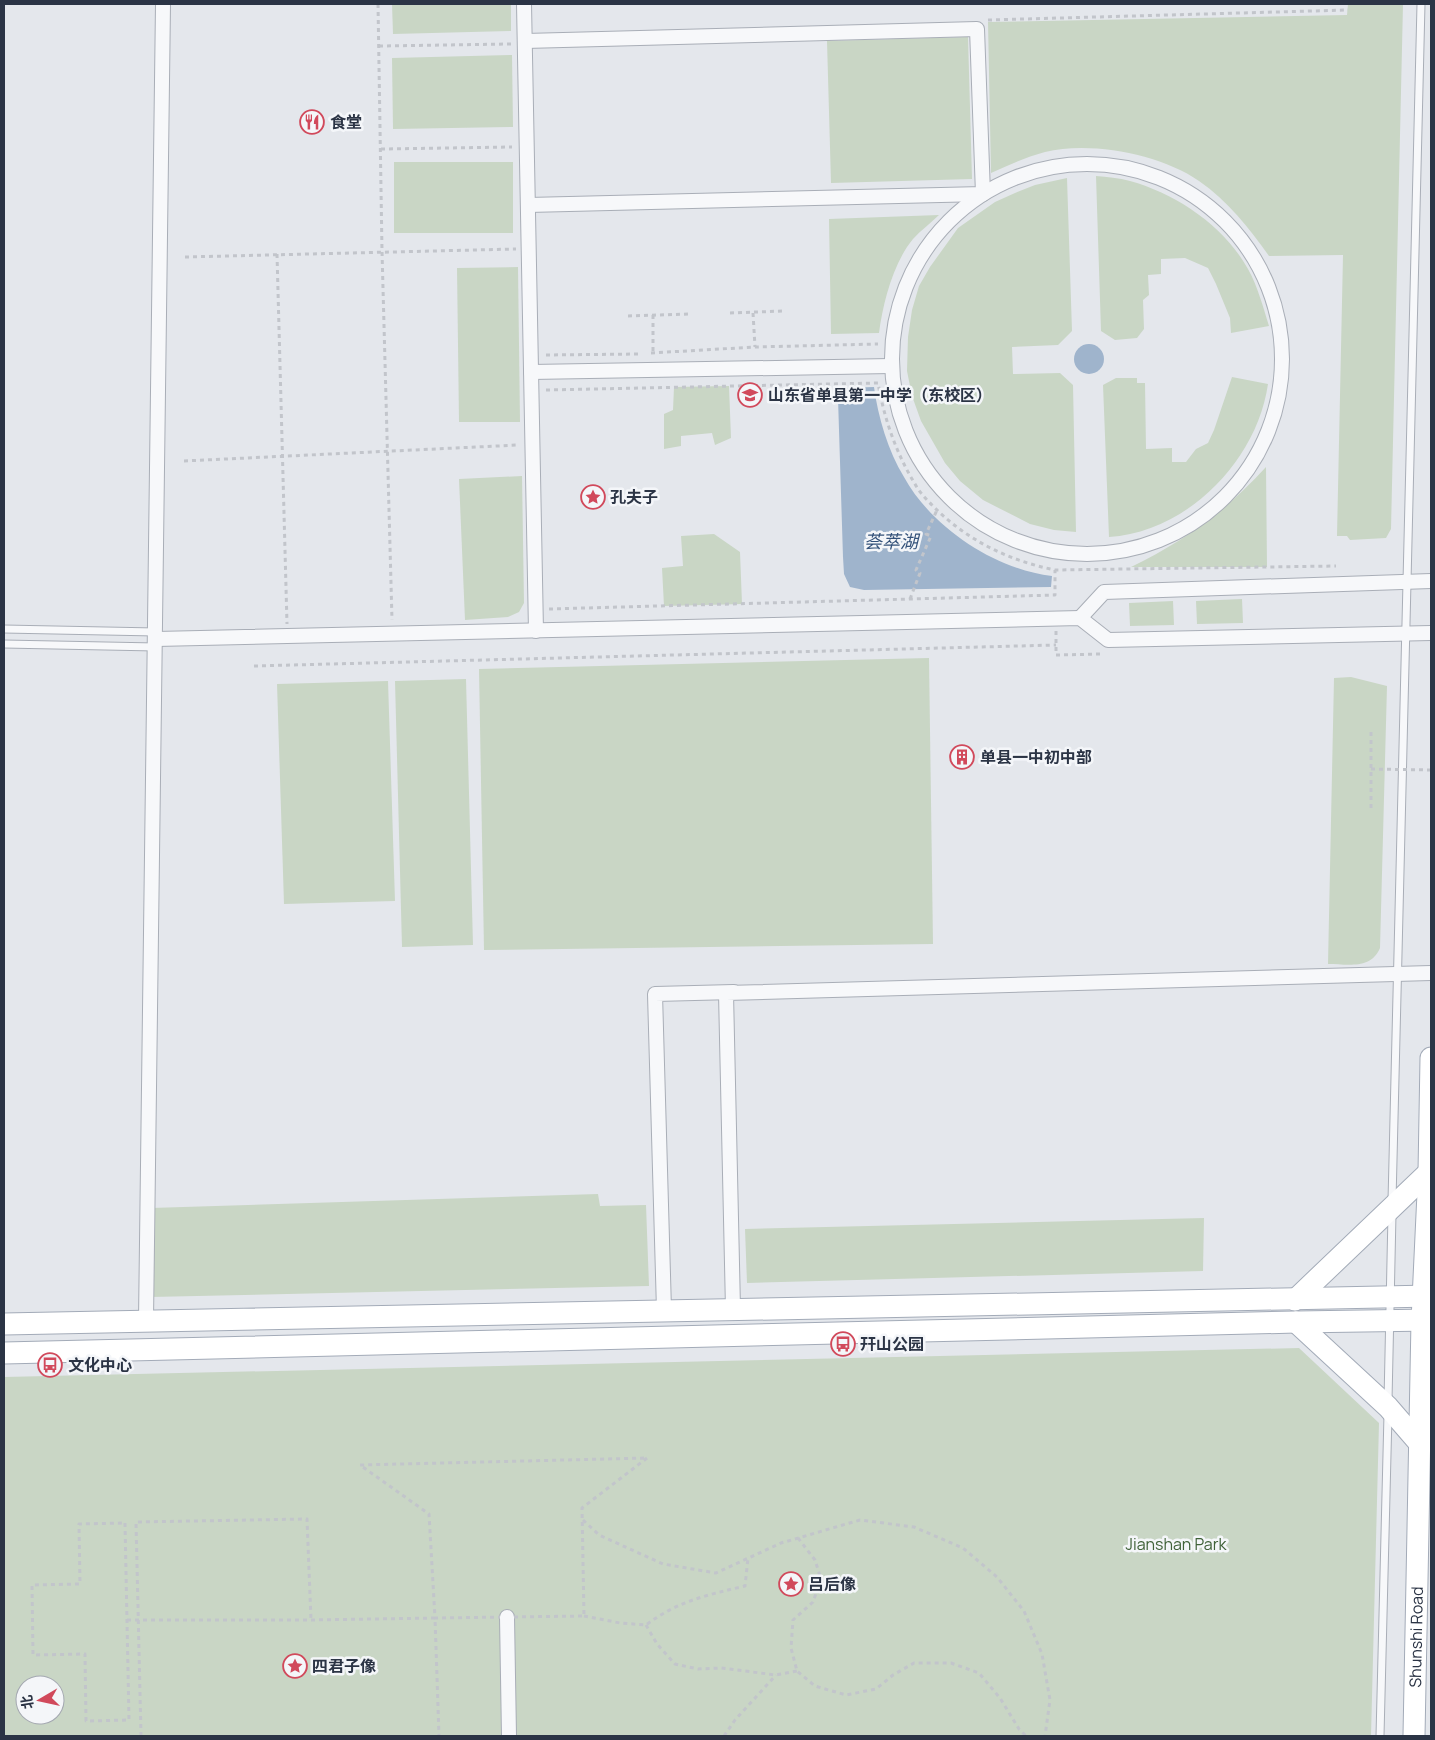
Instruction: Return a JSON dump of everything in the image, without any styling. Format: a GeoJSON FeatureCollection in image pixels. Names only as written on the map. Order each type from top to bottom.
{"type":"FeatureCollection","features":[{"type":"Feature","properties":{"kind":"main road","name":"Shunshi Road"},"geometry":{"type":"LineString","coordinates":[[1414,1736],[1420,1444],[1427,1320],[1431,1058]]}},
{"type":"Feature","properties":{"kind":"main road"},"geometry":{"type":"LineString","coordinates":[[1295,1300],[1429,1172]]}},
{"type":"Feature","properties":{"kind":"main road"},"geometry":{"type":"LineString","coordinates":[[4,1324],[1427,1296]]}},
{"type":"Feature","properties":{"kind":"main road"},"geometry":{"type":"LineString","coordinates":[[4,1353],[1427,1320]]}},
{"type":"Feature","properties":{"kind":"main road"},"geometry":{"type":"LineString","coordinates":[[1296,1322],[1388,1407],[1420,1444]]}},
{"type":"Feature","properties":{"kind":"street"},"geometry":{"type":"LineString","coordinates":[[146,1320],[163,4]]}},
{"type":"Feature","properties":{"kind":"street"},"geometry":{"type":"LineString","coordinates":[[524,4],[523,42],[536,631]]}},
{"type":"Feature","properties":{"kind":"street"},"geometry":{"type":"LineString","coordinates":[[523,42],[977,29],[983,194]]}},
{"type":"Feature","properties":{"kind":"street"},"geometry":{"type":"LineString","coordinates":[[1101,163],[1145,172],[1186,190],[1222,218],[1251,252],[1271,293],[1281,336],[1281,382],[1271,425],[1251,466],[1222,500],[1187,528],[1146,546],[1102,555],[1057,553],[1014,541],[974,520],[941,489],[915,453],[898,411],[892,366],[894,327],[904,290],[921,255],[945,224],[974,199],[1014,177],[1056,165],[1101,163]]}},
{"type":"Feature","properties":{"kind":"street"},"geometry":{"type":"LineString","coordinates":[[528,205],[983,194]]}},
{"type":"Feature","properties":{"kind":"street"},"geometry":{"type":"LineString","coordinates":[[531,372],[892,366]]}},
{"type":"Feature","properties":{"kind":"street"},"geometry":{"type":"LineString","coordinates":[[1080,618],[1104,592],[1431,581]]}},
{"type":"Feature","properties":{"kind":"street"},"geometry":{"type":"LineString","coordinates":[[156,639],[1080,618],[1108,640],[1431,633]]}},
{"type":"Feature","properties":{"kind":"street"},"geometry":{"type":"LineString","coordinates":[[664,1310],[655,994],[1431,973]]}},
{"type":"Feature","properties":{"kind":"street"},"geometry":{"type":"LineString","coordinates":[[733,1309],[726,993],[737,992]]}},
{"type":"Feature","properties":{"kind":"street"},"geometry":{"type":"LineString","coordinates":[[507,1617],[509,1736]]}},
{"type":"Feature","properties":{"kind":"lane"},"geometry":{"type":"LineString","coordinates":[[1380,1736],[1421,4]]}},
{"type":"Feature","properties":{"kind":"lane"},"geometry":{"type":"LineString","coordinates":[[4,629],[156,639]]}},
{"type":"Feature","properties":{"kind":"lane"},"geometry":{"type":"LineString","coordinates":[[4,644],[156,639]]}},
{"type":"Feature","properties":{"kind":"path"},"geometry":{"type":"LineString","coordinates":[[378,4],[392,634]]}},
{"type":"Feature","properties":{"kind":"path"},"geometry":{"type":"LineString","coordinates":[[379,46],[523,42]]}},
{"type":"Feature","properties":{"kind":"path"},"geometry":{"type":"LineString","coordinates":[[381,149],[513,147]]}},
{"type":"Feature","properties":{"kind":"path"},"geometry":{"type":"LineString","coordinates":[[185,257],[529,248]]}},
{"type":"Feature","properties":{"kind":"path"},"geometry":{"type":"LineString","coordinates":[[277,254],[287,637]]}},
{"type":"Feature","properties":{"kind":"path"},"geometry":{"type":"LineString","coordinates":[[730,314],[783,311]]}},
{"type":"Feature","properties":{"kind":"path"},"geometry":{"type":"LineString","coordinates":[[753,312],[755,347]]}},
{"type":"Feature","properties":{"kind":"path"},"geometry":{"type":"LineString","coordinates":[[628,316],[691,314]]}},
{"type":"Feature","properties":{"kind":"path"},"geometry":{"type":"LineString","coordinates":[[653,315],[653,353]]}},
{"type":"Feature","properties":{"kind":"path"},"geometry":{"type":"LineString","coordinates":[[546,355],[653,353],[755,347],[878,344]]}},
{"type":"Feature","properties":{"kind":"path"},"geometry":{"type":"LineString","coordinates":[[545,390],[878,383],[883,408],[893,440],[915,484],[937,510],[974,540],[1030,565],[1055,570],[1336,566]]}},
{"type":"Feature","properties":{"kind":"path"},"geometry":{"type":"LineString","coordinates":[[184,461],[521,445]]}},
{"type":"Feature","properties":{"kind":"path"},"geometry":{"type":"LineString","coordinates":[[910,599],[920,573],[916,570],[931,536],[926,534],[937,510]]}},
{"type":"Feature","properties":{"kind":"path"},"geometry":{"type":"LineString","coordinates":[[549,609],[1055,595],[1055,570]]}},
{"type":"Feature","properties":{"kind":"path"},"geometry":{"type":"LineString","coordinates":[[254,666],[1056,645]]}},
{"type":"Feature","properties":{"kind":"path"},"geometry":{"type":"LineString","coordinates":[[1371,732],[1371,808]]}},
{"type":"Feature","properties":{"kind":"path"},"geometry":{"type":"LineString","coordinates":[[1371,769],[1431,770]]}},
{"type":"Feature","properties":{"kind":"path"},"geometry":{"type":"LineString","coordinates":[[439,1736],[429,1514],[360,1465],[647,1458],[582,1508],[584,1616]]}},
{"type":"Feature","properties":{"kind":"path"},"geometry":{"type":"LineString","coordinates":[[140,1736],[136,1522],[307,1518],[311,1620]]}},
{"type":"Feature","properties":{"kind":"path"},"geometry":{"type":"LineString","coordinates":[[583,1520],[599,1535],[663,1564],[716,1573],[781,1543],[860,1520],[914,1527],[963,1548],[996,1577],[1024,1611],[1042,1654],[1050,1700],[1045,1736]]}},
{"type":"Feature","properties":{"kind":"path"},"geometry":{"type":"LineString","coordinates":[[125,1523],[127,1620],[129,1720],[86,1721],[85,1654],[33,1655],[32,1585],[80,1584],[79,1524],[125,1523]]}},
{"type":"Feature","properties":{"kind":"path"},"geometry":{"type":"LineString","coordinates":[[798,1538],[815,1560],[821,1579],[813,1602],[792,1620],[791,1648],[797,1671],[815,1686],[846,1695],[876,1689],[893,1675],[914,1663],[951,1663],[979,1673],[1000,1698],[1019,1729],[1026,1736]]}},
{"type":"Feature","properties":{"kind":"path"},"geometry":{"type":"LineString","coordinates":[[127,1620],[311,1620],[584,1616],[620,1623],[646,1625],[663,1612],[697,1597],[745,1586],[748,1558]]}},
{"type":"Feature","properties":{"kind":"path"},"geometry":{"type":"LineString","coordinates":[[646,1625],[657,1644],[675,1664],[698,1669],[721,1668],[776,1675],[797,1671]]}},
{"type":"Feature","properties":{"kind":"path"},"geometry":{"type":"LineString","coordinates":[[724,1736],[735,1720],[776,1675]]}},
{"type":"Feature","properties":{"kind":"green space"},"geometry":{"type":"Polygon","coordinates":[[[392,4],[511,4],[511,31],[393,34],[392,4]]]}},
{"type":"Feature","properties":{"kind":"green space"},"geometry":{"type":"Polygon","coordinates":[[[1348,4],[1403,4],[1391,529],[1386,538],[1350,540],[1347,536],[1337,536],[1343,255],[1269,256],[1237,216],[1219,197],[1199,181],[1165,164],[1125,152],[1104,149],[1063,149],[1031,156],[991,173],[988,22],[1347,15],[1348,4]]]}},
{"type":"Feature","properties":{"kind":"green space"},"geometry":{"type":"Polygon","coordinates":[[[968,37],[972,179],[831,183],[827,41],[968,37]]]}},
{"type":"Feature","properties":{"kind":"green space"},"geometry":{"type":"Polygon","coordinates":[[[512,55],[513,127],[393,129],[392,58],[512,55]]]}},
{"type":"Feature","properties":{"kind":"green space"},"geometry":{"type":"Polygon","coordinates":[[[394,162],[513,162],[513,233],[394,233],[394,162]]]}},
{"type":"Feature","properties":{"kind":"green space"},"geometry":{"type":"Polygon","coordinates":[[[1096,176],[1126,180],[1165,194],[1182,203],[1213,226],[1238,253],[1252,276],[1269,326],[1231,333],[1230,318],[1208,268],[1185,258],[1161,259],[1161,274],[1148,275],[1149,295],[1143,300],[1144,329],[1137,338],[1115,340],[1101,331],[1096,176]]]}},
{"type":"Feature","properties":{"kind":"green space"},"geometry":{"type":"Polygon","coordinates":[[[1067,178],[1072,331],[1058,345],[1012,347],[1013,374],[1060,373],[1073,385],[1076,532],[1054,530],[1030,524],[983,500],[960,481],[945,463],[921,421],[912,396],[907,371],[908,337],[912,310],[919,286],[958,228],[995,202],[1035,185],[1067,178]]]}},
{"type":"Feature","properties":{"kind":"green space"},"geometry":{"type":"Polygon","coordinates":[[[939,215],[913,239],[900,260],[886,296],[879,333],[831,334],[829,219],[939,215]]]}},
{"type":"Feature","properties":{"kind":"green space"},"geometry":{"type":"Polygon","coordinates":[[[518,267],[520,422],[459,422],[457,268],[518,267]]]}},
{"type":"Feature","properties":{"kind":"green space"},"geometry":{"type":"Polygon","coordinates":[[[1232,377],[1268,384],[1261,412],[1249,440],[1233,465],[1214,488],[1191,507],[1165,522],[1138,532],[1109,537],[1103,385],[1116,378],[1137,378],[1137,383],[1145,383],[1146,449],[1172,448],[1172,462],[1186,462],[1196,449],[1208,443],[1232,377]]]}},
{"type":"Feature","properties":{"kind":"green space"},"geometry":{"type":"Polygon","coordinates":[[[729,386],[731,438],[715,445],[712,433],[681,436],[681,446],[664,449],[664,414],[673,410],[674,387],[729,386]]]}},
{"type":"Feature","properties":{"kind":"green space"},"geometry":{"type":"Polygon","coordinates":[[[1266,467],[1267,567],[1131,567],[1169,547],[1203,524],[1236,497],[1266,467]]]}},
{"type":"Feature","properties":{"kind":"green space"},"geometry":{"type":"Polygon","coordinates":[[[522,476],[524,603],[519,612],[508,617],[465,620],[459,479],[522,476]]]}},
{"type":"Feature","properties":{"kind":"green space"},"geometry":{"type":"Polygon","coordinates":[[[714,534],[740,552],[742,604],[664,606],[662,568],[683,566],[681,536],[714,534]]]}},
{"type":"Feature","properties":{"kind":"green space"},"geometry":{"type":"Polygon","coordinates":[[[1242,599],[1243,623],[1197,624],[1196,601],[1242,599]]]}},
{"type":"Feature","properties":{"kind":"green space"},"geometry":{"type":"Polygon","coordinates":[[[1173,601],[1174,625],[1130,626],[1129,603],[1173,601]]]}},
{"type":"Feature","properties":{"kind":"green space"},"geometry":{"type":"Polygon","coordinates":[[[929,658],[933,944],[484,950],[479,669],[929,658]]]}},
{"type":"Feature","properties":{"kind":"green space"},"geometry":{"type":"Polygon","coordinates":[[[1351,677],[1387,686],[1380,948],[1371,960],[1365,963],[1350,965],[1328,964],[1334,678],[1351,677]]]}},
{"type":"Feature","properties":{"kind":"green space"},"geometry":{"type":"Polygon","coordinates":[[[466,679],[473,945],[402,947],[395,681],[466,679]]]}},
{"type":"Feature","properties":{"kind":"green space"},"geometry":{"type":"Polygon","coordinates":[[[388,681],[395,901],[284,904],[277,684],[388,681]]]}},
{"type":"Feature","properties":{"kind":"green space"},"geometry":{"type":"Polygon","coordinates":[[[598,1194],[600,1206],[646,1205],[649,1286],[150,1297],[151,1208],[598,1194]]]}},
{"type":"Feature","properties":{"kind":"green space"},"geometry":{"type":"Polygon","coordinates":[[[1204,1218],[1203,1271],[747,1283],[745,1229],[1204,1218]]]}},
{"type":"Feature","properties":{"kind":"green space","name":"Jianshan Park"},"geometry":{"type":"Polygon","coordinates":[[[1299,1348],[1379,1423],[1371,1736],[4,1736],[4,1377],[1299,1348]]]}},
{"type":"Feature","properties":{"kind":"water"},"geometry":{"type":"Polygon","coordinates":[[[1089,344],[1100,348],[1104,359],[1100,370],[1089,374],[1078,370],[1074,359],[1078,348],[1089,344]]]}},
{"type":"Feature","properties":{"kind":"water","name":"荟萃湖"},"geometry":{"type":"Polygon","coordinates":[[[874,387],[881,422],[893,456],[916,495],[931,513],[967,543],[988,555],[1009,565],[1052,576],[1051,587],[864,590],[850,587],[844,574],[838,398],[842,388],[874,387]]]}},
{"type":"Feature","properties":{"kind":"place","name":"食堂"},"geometry":{"type":"Point","coordinates":[312,122]}},
{"type":"Feature","properties":{"kind":"place","name":"山东省单县第一中学（东校区）"},"geometry":{"type":"Point","coordinates":[750,395]}},
{"type":"Feature","properties":{"kind":"place","name":"孔夫子"},"geometry":{"type":"Point","coordinates":[593,497]}},
{"type":"Feature","properties":{"kind":"place","name":"单县一中初中部"},"geometry":{"type":"Point","coordinates":[962,757]}},
{"type":"Feature","properties":{"kind":"place","name":"幵山公园"},"geometry":{"type":"Point","coordinates":[843,1344]}},
{"type":"Feature","properties":{"kind":"place","name":"文化中心"},"geometry":{"type":"Point","coordinates":[50,1365]}},
{"type":"Feature","properties":{"kind":"place","name":"吕后像"},"geometry":{"type":"Point","coordinates":[791,1584]}},
{"type":"Feature","properties":{"kind":"place","name":"四君子像"},"geometry":{"type":"Point","coordinates":[295,1666]}}]}
